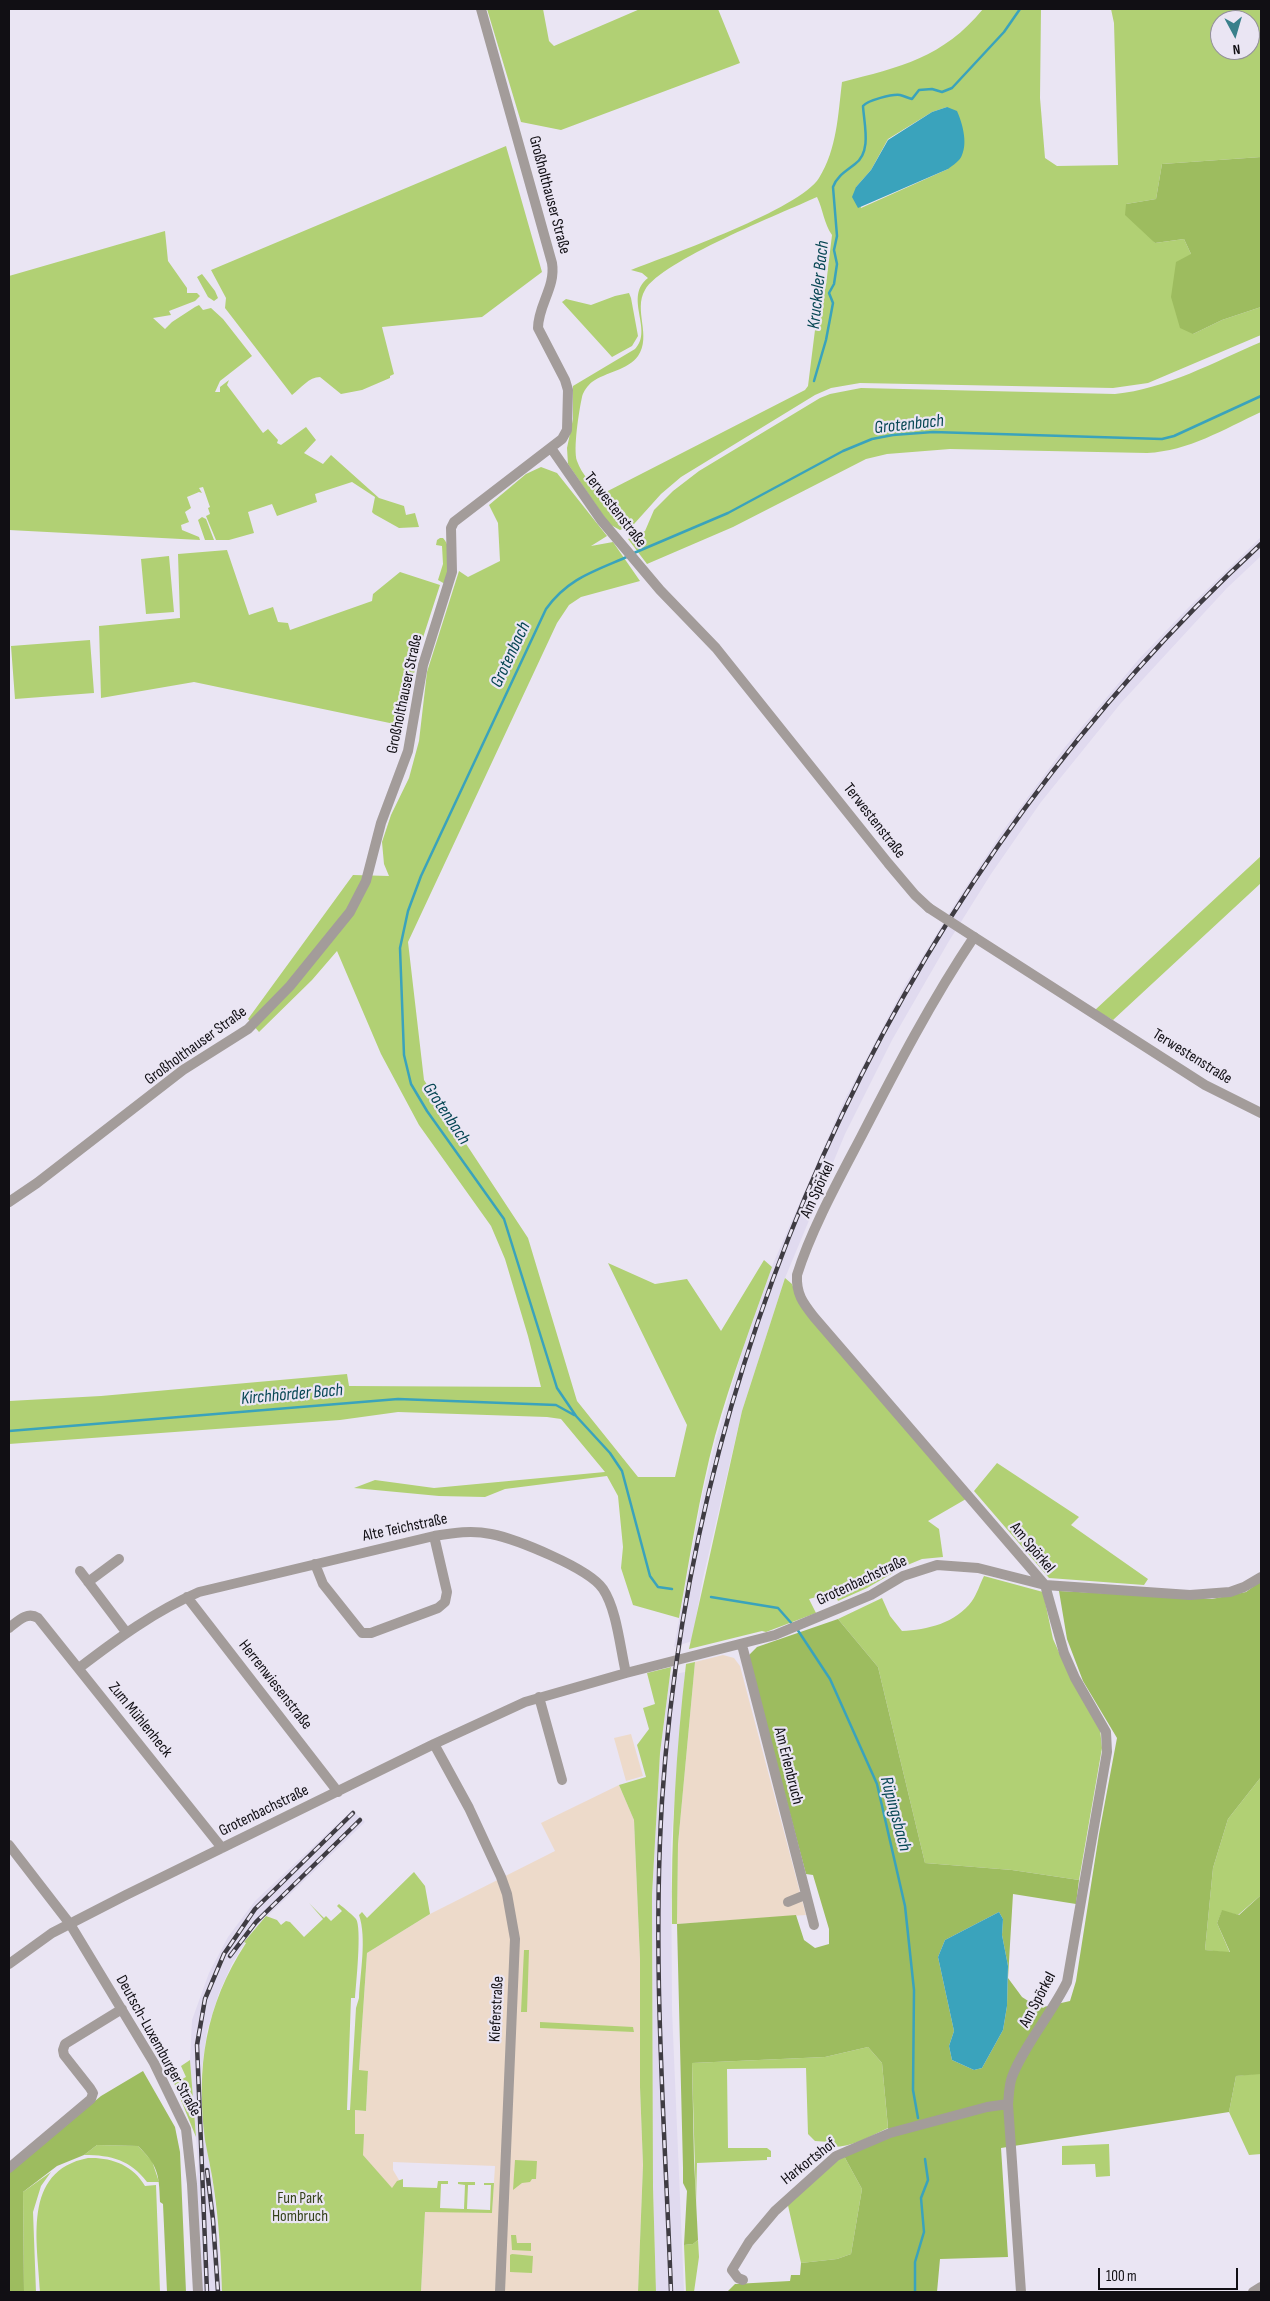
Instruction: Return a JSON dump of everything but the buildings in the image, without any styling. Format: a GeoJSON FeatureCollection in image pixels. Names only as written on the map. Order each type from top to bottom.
{"type":"FeatureCollection","features":[{"type":"Feature","properties":{"kind":"street","name":"Großholthauser Straße"},"geometry":{"type":"LineString","coordinates":[[9,1202],[69,1160],[183,1070],[248,1028],[290,986],[340,927],[355,904],[366,881],[381,823],[408,751],[423,665],[452,572],[451,528],[454,522],[551,448],[566,433],[568,399],[565,380],[538,328],[538,320],[552,282],[553,269],[481,9]]}},
{"type":"Feature","properties":{"kind":"street","name":"Terwestenstraße"},"geometry":{"type":"LineString","coordinates":[[551,448],[583,497],[660,590],[716,648],[915,896],[929,908],[1205,1085],[1261,1113]]}},
{"type":"Feature","properties":{"kind":"street","name":"Am Spörkel"},"geometry":{"type":"LineString","coordinates":[[974,937],[942,984],[853,1153],[800,1264],[796,1284],[800,1300],[814,1317],[1045,1585],[1064,1653],[1106,1732],[1107,1752],[1067,1982],[1056,2005],[1012,2077],[1008,2104],[1021,2292]]}},
{"type":"Feature","properties":{"kind":"street","name":"Alte Teichstraße"},"geometry":{"type":"LineString","coordinates":[[79,1668],[126,1632],[187,1597],[213,1588],[434,1536],[462,1532],[492,1534],[541,1552],[588,1574],[596,1581],[608,1598],[626,1674]]}},
{"type":"Feature","properties":{"kind":"street"},"geometry":{"type":"LineString","coordinates":[[315,1564],[323,1584],[359,1630],[371,1633],[438,1608],[445,1602],[447,1592],[434,1536]]}},
{"type":"Feature","properties":{"kind":"street"},"geometry":{"type":"LineString","coordinates":[[88,1582],[119,1559]]}},
{"type":"Feature","properties":{"kind":"street","name":"Grotenbachstraße"},"geometry":{"type":"LineString","coordinates":[[9,1964],[52,1933],[434,1744],[539,1697],[775,1635],[806,1624],[871,1595],[903,1576],[937,1565],[978,1568],[1045,1585],[1214,1594],[1244,1588],[1261,1577]]}},
{"type":"Feature","properties":{"kind":"street"},"geometry":{"type":"LineString","coordinates":[[80,1571],[126,1632]]}},
{"type":"Feature","properties":{"kind":"street","name":"Herrenwiesenstraße"},"geometry":{"type":"LineString","coordinates":[[187,1597],[338,1792]]}},
{"type":"Feature","properties":{"kind":"street","name":"Zum Mühlenheck"},"geometry":{"type":"LineString","coordinates":[[9,1628],[25,1616],[32,1615],[43,1623],[222,1848]]}},
{"type":"Feature","properties":{"kind":"street","name":"Am Erlenbruch"},"geometry":{"type":"LineString","coordinates":[[742,1645],[814,1925]]}},
{"type":"Feature","properties":{"kind":"street"},"geometry":{"type":"LineString","coordinates":[[539,1697],[562,1780]]}},
{"type":"Feature","properties":{"kind":"street","name":"Kieferstraße"},"geometry":{"type":"LineString","coordinates":[[434,1744],[469,1808],[501,1877],[507,1894],[515,1939],[500,2292]]}},
{"type":"Feature","properties":{"kind":"street","name":"Deutsch-Luxemburger Straße"},"geometry":{"type":"LineString","coordinates":[[9,1844],[70,1924],[122,2008],[168,2089],[186,2129],[192,2175],[198,2292]]}},
{"type":"Feature","properties":{"kind":"street"},"geometry":{"type":"LineString","coordinates":[[788,1902],[805,1896]]}},
{"type":"Feature","properties":{"kind":"street"},"geometry":{"type":"LineString","coordinates":[[9,2168],[91,2099],[92,2093],[90,2088],[64,2055],[63,2050],[66,2044],[122,2008]]}},
{"type":"Feature","properties":{"kind":"street","name":"Harkortshof"},"geometry":{"type":"LineString","coordinates":[[743,2280],[738,2278],[732,2270],[749,2242],[790,2195],[836,2156],[890,2133],[988,2107],[1008,2104]]}},
{"type":"Feature","properties":{"kind":"street"},"geometry":{"type":"LineString","coordinates":[[1253,2292],[1261,2288]]}},
{"type":"Feature","properties":{"kind":"shaded area"},"geometry":{"type":"Polygon","coordinates":[[[1261,537],[1261,556],[1227,588],[1121,703],[1041,802],[991,874],[949,941],[892,1040],[845,1134],[785,1278],[742,1411],[703,1578],[692,1641],[674,1647],[702,1496],[716,1439],[742,1351],[773,1264],[844,1101],[905,985],[1002,832],[1065,747],[1139,659],[1261,537]]]}},
{"type":"Feature","properties":{"kind":"shaded area"},"geometry":{"type":"Polygon","coordinates":[[[723,1655],[734,1658],[740,1666],[806,1915],[677,1924],[678,1844],[695,1662],[723,1655]]]}},
{"type":"Feature","properties":{"kind":"shaded area"},"geometry":{"type":"Polygon","coordinates":[[[685,1672],[671,1843],[672,2010],[684,2292],[656,2292],[653,2187],[652,1895],[660,1753],[670,1675],[685,1672]]]}},
{"type":"Feature","properties":{"kind":"shaded area"},"geometry":{"type":"Polygon","coordinates":[[[631,1734],[643,1776],[626,1781],[614,1738],[631,1734]]]}},
{"type":"Feature","properties":{"kind":"shaded area"},"geometry":{"type":"Polygon","coordinates":[[[619,1785],[634,1820],[640,1959],[640,2087],[643,2165],[638,2292],[421,2292],[425,2211],[492,2213],[495,2166],[393,2162],[393,2170],[399,2180],[392,2189],[363,2155],[363,2135],[355,2134],[355,2110],[366,2111],[368,2071],[359,2071],[367,1953],[430,1914],[555,1851],[541,1823],[619,1785]]]}},
{"type":"Feature","properties":{"kind":"shaded area"},"geometry":{"type":"Polygon","coordinates":[[[352,1810],[365,1822],[253,1930],[232,1964],[219,1993],[207,2031],[201,2076],[206,2142],[214,2189],[222,2292],[202,2292],[196,2188],[198,2164],[190,2060],[192,2020],[209,1973],[228,1937],[255,1901],[352,1810]]]}},
{"type":"Feature","properties":{"kind":"green space"},"geometry":{"type":"Polygon","coordinates":[[[487,9],[543,9],[549,41],[554,46],[640,9],[718,9],[740,63],[561,130],[521,122],[487,9]]]}},
{"type":"Feature","properties":{"kind":"green space"},"geometry":{"type":"Polygon","coordinates":[[[983,9],[1041,9],[1040,98],[1045,158],[1057,166],[1118,165],[1114,23],[1111,9],[1261,9],[1261,157],[1162,164],[1156,199],[1126,204],[1155,243],[1184,239],[1191,254],[1193,334],[1222,320],[1261,307],[1261,335],[1148,383],[1113,388],[860,383],[831,388],[815,395],[681,477],[661,494],[634,524],[620,530],[609,524],[568,464],[567,448],[573,419],[573,386],[635,349],[640,341],[642,333],[638,294],[641,286],[648,278],[642,273],[631,270],[761,217],[807,190],[819,178],[830,155],[836,132],[842,82],[902,65],[936,50],[968,26],[983,9]],[[947,107],[932,112],[888,139],[871,170],[856,187],[861,208],[948,169],[947,107]],[[817,197],[697,252],[656,278],[645,290],[641,306],[643,340],[638,356],[629,365],[592,382],[582,397],[576,439],[577,461],[584,475],[602,494],[805,390],[808,386],[815,330],[826,285],[832,235],[817,197]]]}},
{"type":"Feature","properties":{"kind":"green space"},"geometry":{"type":"Polygon","coordinates":[[[506,146],[542,272],[482,317],[382,327],[394,374],[390,378],[362,390],[341,394],[320,377],[316,377],[292,395],[225,308],[226,298],[211,270],[506,146]]]}},
{"type":"Feature","properties":{"kind":"green space"},"geometry":{"type":"Polygon","coordinates":[[[1261,157],[1261,307],[1222,320],[1193,334],[1180,328],[1171,297],[1176,262],[1191,254],[1184,239],[1155,243],[1125,215],[1126,204],[1156,199],[1162,164],[1261,157]]]}},
{"type":"Feature","properties":{"kind":"green space"},"geometry":{"type":"Polygon","coordinates":[[[165,231],[168,261],[187,288],[187,293],[197,293],[200,296],[195,301],[169,311],[171,315],[153,318],[165,329],[172,322],[199,305],[203,310],[211,308],[223,319],[252,356],[220,381],[215,392],[220,392],[220,387],[229,380],[227,385],[263,433],[268,429],[278,440],[277,443],[281,445],[306,427],[316,440],[304,453],[323,464],[331,455],[379,498],[404,506],[406,515],[415,513],[419,527],[399,528],[374,514],[372,512],[375,497],[352,482],[315,494],[317,502],[277,516],[272,504],[248,512],[254,533],[229,540],[216,540],[206,516],[210,514],[208,508],[210,507],[203,487],[199,488],[202,493],[199,492],[187,497],[191,508],[185,512],[189,522],[181,525],[182,530],[199,537],[200,540],[9,530],[9,276],[165,231]]]}},
{"type":"Feature","properties":{"kind":"green space"},"geometry":{"type":"Polygon","coordinates":[[[202,274],[215,291],[218,298],[214,301],[208,297],[197,277],[202,274]]]}},
{"type":"Feature","properties":{"kind":"green space"},"geometry":{"type":"Polygon","coordinates":[[[629,293],[638,336],[632,346],[612,357],[562,302],[566,299],[591,305],[629,293]]]}},
{"type":"Feature","properties":{"kind":"green space"},"geometry":{"type":"Polygon","coordinates":[[[1261,342],[1261,412],[1192,444],[1147,453],[950,449],[887,454],[866,459],[733,527],[647,564],[628,539],[645,531],[654,510],[673,491],[699,471],[820,398],[830,394],[861,388],[1115,394],[1153,387],[1171,381],[1261,342]]]}},
{"type":"Feature","properties":{"kind":"green space"},"geometry":{"type":"Polygon","coordinates":[[[541,467],[557,473],[607,536],[591,546],[613,542],[640,581],[581,597],[569,605],[557,623],[408,942],[424,1080],[528,1238],[577,1401],[638,1477],[675,1477],[687,1425],[608,1263],[655,1284],[687,1279],[721,1331],[764,1260],[772,1267],[735,1372],[715,1436],[699,1504],[679,1618],[633,1605],[621,1568],[623,1547],[618,1496],[607,1476],[505,1489],[485,1497],[439,1496],[354,1488],[375,1480],[434,1488],[605,1472],[561,1419],[398,1412],[340,1420],[9,1444],[9,1401],[101,1396],[347,1374],[349,1386],[541,1387],[505,1259],[491,1226],[419,1125],[381,1054],[337,951],[312,980],[259,1032],[248,1019],[353,875],[389,876],[384,864],[382,842],[391,815],[409,778],[419,741],[427,672],[459,571],[468,577],[500,561],[498,523],[489,505],[526,474],[541,467]]]}},
{"type":"Feature","properties":{"kind":"green space"},"geometry":{"type":"Polygon","coordinates":[[[202,517],[206,519],[214,540],[205,540],[198,520],[202,517]]]}},
{"type":"Feature","properties":{"kind":"green space"},"geometry":{"type":"Polygon","coordinates":[[[443,538],[446,543],[449,554],[449,566],[445,584],[438,580],[443,564],[442,546],[436,545],[437,540],[443,538]]]}},
{"type":"Feature","properties":{"kind":"green space"},"geometry":{"type":"Polygon","coordinates":[[[227,550],[249,615],[273,607],[278,622],[288,623],[290,630],[372,601],[373,594],[400,572],[440,585],[418,653],[404,726],[194,682],[101,698],[99,626],[180,618],[178,554],[227,550]]]}},
{"type":"Feature","properties":{"kind":"green space"},"geometry":{"type":"Polygon","coordinates":[[[169,556],[174,612],[146,614],[141,559],[169,556]]]}},
{"type":"Feature","properties":{"kind":"green space"},"geometry":{"type":"Polygon","coordinates":[[[90,640],[94,693],[15,699],[11,646],[90,640]]]}},
{"type":"Feature","properties":{"kind":"green space"},"geometry":{"type":"Polygon","coordinates":[[[1261,856],[1261,883],[1113,1020],[1095,1010],[1261,856]]]}},
{"type":"Feature","properties":{"kind":"green space"},"geometry":{"type":"Polygon","coordinates":[[[785,1278],[792,1284],[799,1303],[966,1499],[928,1521],[939,1529],[943,1557],[922,1559],[905,1566],[867,1588],[838,1601],[834,1592],[809,1599],[816,1613],[766,1632],[762,1631],[689,1649],[742,1411],[785,1278]]]}},
{"type":"Feature","properties":{"kind":"green space"},"geometry":{"type":"Polygon","coordinates":[[[997,1463],[1079,1517],[1071,1525],[1148,1579],[1144,1585],[1049,1578],[974,1491],[997,1463]]]}},
{"type":"Feature","properties":{"kind":"green space"},"geometry":{"type":"Polygon","coordinates":[[[984,1576],[1043,1592],[1053,1639],[1073,1683],[1100,1729],[1102,1748],[1079,1880],[1012,1870],[925,1863],[878,1667],[838,1619],[882,1598],[890,1616],[902,1631],[931,1627],[949,1620],[965,1609],[974,1598],[984,1576]]]}},
{"type":"Feature","properties":{"kind":"green space"},"geometry":{"type":"Polygon","coordinates":[[[1261,1581],[1261,1777],[1228,1819],[1213,1868],[1205,1950],[1230,1952],[1217,1923],[1222,1910],[1239,1915],[1261,1895],[1261,2074],[1236,2076],[1229,2112],[1001,2148],[1008,2257],[940,2259],[937,2292],[727,2292],[735,2284],[790,2281],[791,2275],[800,2275],[801,2263],[837,2259],[851,2254],[862,2189],[844,2156],[889,2138],[882,2063],[868,2047],[825,2057],[692,2063],[698,2240],[693,2244],[684,2245],[687,2191],[683,2183],[677,1924],[796,1915],[804,1940],[815,1948],[829,1944],[829,1929],[813,1875],[806,1874],[748,1656],[757,1647],[838,1619],[878,1667],[925,1863],[1012,1870],[1079,1880],[1076,1904],[1013,1894],[1008,1978],[1022,1997],[1039,2008],[1070,2001],[1076,1981],[1099,1834],[1117,1738],[1083,1681],[1067,1639],[1059,1591],[1212,1599],[1246,1592],[1261,1581]],[[999,1912],[945,1940],[938,1957],[954,2031],[949,2046],[952,2060],[974,2070],[982,2068],[1003,2030],[1007,2006],[1008,1966],[1002,1935],[1003,1919],[999,1912]]]}},
{"type":"Feature","properties":{"kind":"green space"},"geometry":{"type":"Polygon","coordinates":[[[695,1662],[678,1844],[677,1924],[672,1924],[673,1826],[679,1729],[686,1664],[695,1662]]]}},
{"type":"Feature","properties":{"kind":"green space"},"geometry":{"type":"Polygon","coordinates":[[[671,1667],[660,1753],[652,1895],[653,2187],[656,2292],[638,2292],[643,2165],[640,2087],[640,1959],[634,1820],[619,1785],[646,1777],[637,1745],[649,1729],[643,1708],[655,1704],[647,1673],[671,1667]]]}},
{"type":"Feature","properties":{"kind":"green space"},"geometry":{"type":"Polygon","coordinates":[[[1261,1777],[1261,1895],[1238,1915],[1222,1911],[1217,1923],[1230,1953],[1205,1950],[1213,1868],[1228,1819],[1261,1777]]]}},
{"type":"Feature","properties":{"kind":"green space","name":"Fun Park Hombruch"},"geometry":{"type":"Polygon","coordinates":[[[414,1872],[425,1886],[430,1914],[367,1953],[359,2070],[368,2071],[366,2111],[355,2110],[355,2134],[364,2134],[363,2155],[392,2188],[397,2181],[403,2179],[403,2187],[437,2188],[438,2181],[448,2181],[448,2184],[441,2184],[440,2208],[464,2209],[465,2185],[458,2184],[458,2182],[475,2182],[475,2185],[468,2185],[467,2209],[490,2210],[491,2185],[484,2185],[484,2183],[494,2183],[492,2213],[425,2212],[421,2292],[222,2292],[217,2215],[202,2113],[203,2062],[213,2014],[221,1990],[246,1943],[244,1942],[266,1916],[277,1920],[281,1925],[286,1921],[290,1922],[304,1937],[323,1919],[309,1903],[324,1918],[326,1916],[331,1921],[342,1911],[337,1906],[339,1904],[353,1916],[358,1924],[359,1944],[355,1998],[351,1998],[347,2110],[350,2110],[356,2008],[359,1998],[362,1956],[363,1934],[359,1915],[362,1912],[367,1918],[414,1872]]]}},
{"type":"Feature","properties":{"kind":"green space"},"geometry":{"type":"Polygon","coordinates":[[[524,1950],[529,1950],[527,2012],[521,2012],[524,1950]]]}},
{"type":"Feature","properties":{"kind":"green space"},"geometry":{"type":"Polygon","coordinates":[[[540,2022],[633,2027],[634,2032],[540,2028],[540,2022]]]}},
{"type":"Feature","properties":{"kind":"green space"},"geometry":{"type":"Polygon","coordinates":[[[868,2047],[882,2063],[888,2128],[845,2146],[830,2147],[830,2142],[815,2141],[808,2134],[806,2068],[727,2069],[728,2148],[767,2148],[771,2151],[771,2157],[767,2157],[767,2160],[697,2163],[696,2205],[692,2063],[825,2057],[868,2047]]]}},
{"type":"Feature","properties":{"kind":"green space"},"geometry":{"type":"Polygon","coordinates":[[[190,2060],[196,2137],[174,2083],[186,2077],[181,2066],[190,2060]]]}},
{"type":"Feature","properties":{"kind":"green space"},"geometry":{"type":"Polygon","coordinates":[[[143,2071],[175,2127],[180,2152],[186,2292],[167,2292],[163,2204],[160,2202],[158,2177],[150,2159],[138,2146],[97,2145],[84,2155],[57,2166],[23,2192],[24,2292],[9,2292],[9,2172],[101,2096],[143,2071]]]}},
{"type":"Feature","properties":{"kind":"green space"},"geometry":{"type":"Polygon","coordinates":[[[1261,2073],[1261,2154],[1249,2155],[1229,2112],[1236,2076],[1261,2073]]]}},
{"type":"Feature","properties":{"kind":"green space"},"geometry":{"type":"Polygon","coordinates":[[[1109,2144],[1110,2176],[1096,2177],[1095,2164],[1062,2165],[1062,2146],[1109,2144]]]}},
{"type":"Feature","properties":{"kind":"green space"},"geometry":{"type":"Polygon","coordinates":[[[97,2145],[138,2146],[152,2161],[159,2182],[147,2182],[134,2168],[120,2160],[103,2156],[84,2155],[97,2145]]]}},
{"type":"Feature","properties":{"kind":"green space"},"geometry":{"type":"Polygon","coordinates":[[[844,2156],[862,2189],[851,2254],[837,2259],[801,2263],[787,2201],[836,2160],[844,2156]]]}},
{"type":"Feature","properties":{"kind":"green space"},"geometry":{"type":"Polygon","coordinates":[[[88,2158],[105,2159],[121,2164],[134,2173],[145,2186],[156,2185],[160,2292],[40,2292],[37,2231],[38,2212],[43,2193],[52,2178],[67,2165],[88,2158]]]}},
{"type":"Feature","properties":{"kind":"green space"},"geometry":{"type":"Polygon","coordinates":[[[515,2160],[537,2161],[536,2179],[522,2183],[513,2190],[515,2160]]]}},
{"type":"Feature","properties":{"kind":"green space"},"geometry":{"type":"Polygon","coordinates":[[[51,2172],[41,2186],[33,2212],[36,2292],[24,2292],[23,2192],[51,2172]]]}},
{"type":"Feature","properties":{"kind":"green space"},"geometry":{"type":"Polygon","coordinates":[[[511,2235],[516,2235],[517,2243],[531,2243],[531,2251],[512,2250],[511,2235]]]}},
{"type":"Feature","properties":{"kind":"green space"},"geometry":{"type":"Polygon","coordinates":[[[698,2240],[699,2257],[694,2292],[686,2292],[684,2245],[693,2244],[698,2240]]]}},
{"type":"Feature","properties":{"kind":"green space"},"geometry":{"type":"Polygon","coordinates":[[[510,2255],[533,2256],[532,2273],[510,2272],[510,2255]]]}},
{"type":"Feature","properties":{"kind":"water"},"geometry":{"type":"Polygon","coordinates":[[[947,107],[957,111],[962,126],[964,150],[960,159],[948,169],[858,208],[852,197],[856,187],[871,170],[888,140],[932,112],[947,107]]]}},
{"type":"Feature","properties":{"kind":"water"},"geometry":{"type":"Polygon","coordinates":[[[999,1912],[1003,1919],[1002,1935],[1008,1966],[1007,2006],[1003,2030],[982,2068],[974,2070],[952,2060],[949,2046],[954,2031],[938,1957],[945,1940],[999,1912]]]}},
{"type":"Feature","properties":{"kind":"waterway","name":"Kruckeler Bach"},"geometry":{"type":"LineString","coordinates":[[814,381],[826,340],[833,303],[829,293],[834,284],[837,264],[834,250],[837,236],[833,187],[839,177],[855,164],[864,152],[866,137],[863,106],[886,96],[900,95],[912,99],[919,90],[932,89],[942,92],[952,88],[1004,32],[1020,9]]}},
{"type":"Feature","properties":{"kind":"waterway","name":"Grotenbach"},"geometry":{"type":"LineString","coordinates":[[634,553],[728,513],[843,451],[872,439],[893,435],[933,432],[1162,439],[1174,436],[1261,396]]}},
{"type":"Feature","properties":{"kind":"waterway","name":"Grotenbach"},"geometry":{"type":"LineString","coordinates":[[629,556],[583,576],[554,598],[546,609],[421,876],[408,911],[400,948],[404,1055],[411,1084],[427,1111],[504,1219],[557,1388],[576,1416],[610,1453],[622,1471],[650,1576],[658,1587],[672,1589]]}},
{"type":"Feature","properties":{"kind":"waterway","name":"Kirchhörder Bach"},"geometry":{"type":"LineString","coordinates":[[9,1431],[398,1399],[556,1405],[574,1415]]}},
{"type":"Feature","properties":{"kind":"waterway","name":"Rüpingsbach"},"geometry":{"type":"LineString","coordinates":[[711,1597],[778,1608],[793,1625]]}},
{"type":"Feature","properties":{"kind":"waterway","name":"Rüpingsbach"},"geometry":{"type":"LineString","coordinates":[[797,1629],[830,1679],[877,1784],[905,1906],[914,1990],[913,2090],[918,2118]]}},
{"type":"Feature","properties":{"kind":"waterway","name":"Rüpingsbach"},"geometry":{"type":"LineString","coordinates":[[915,2292],[915,2262],[924,2232],[921,2198],[928,2180],[925,2159]]}},
{"type":"Feature","properties":{"kind":"railway"},"geometry":{"type":"LineString","coordinates":[[671,2292],[659,1985],[659,1862],[662,1801],[682,1624],[719,1449],[773,1279],[842,1115],[926,958],[1024,809],[1136,671],[1261,544]]}},
{"type":"Feature","properties":{"kind":"railway"},"geometry":{"type":"LineString","coordinates":[[207,2292],[197,2045],[205,1999],[224,1954],[255,1909],[353,1813]]}},
{"type":"Feature","properties":{"kind":"railway"},"geometry":{"type":"LineString","coordinates":[[230,1956],[256,1922],[360,1820]]}},
{"type":"Feature","properties":{"kind":"railway"},"geometry":{"type":"LineString","coordinates":[[207,2170],[218,2292]]}}]}
